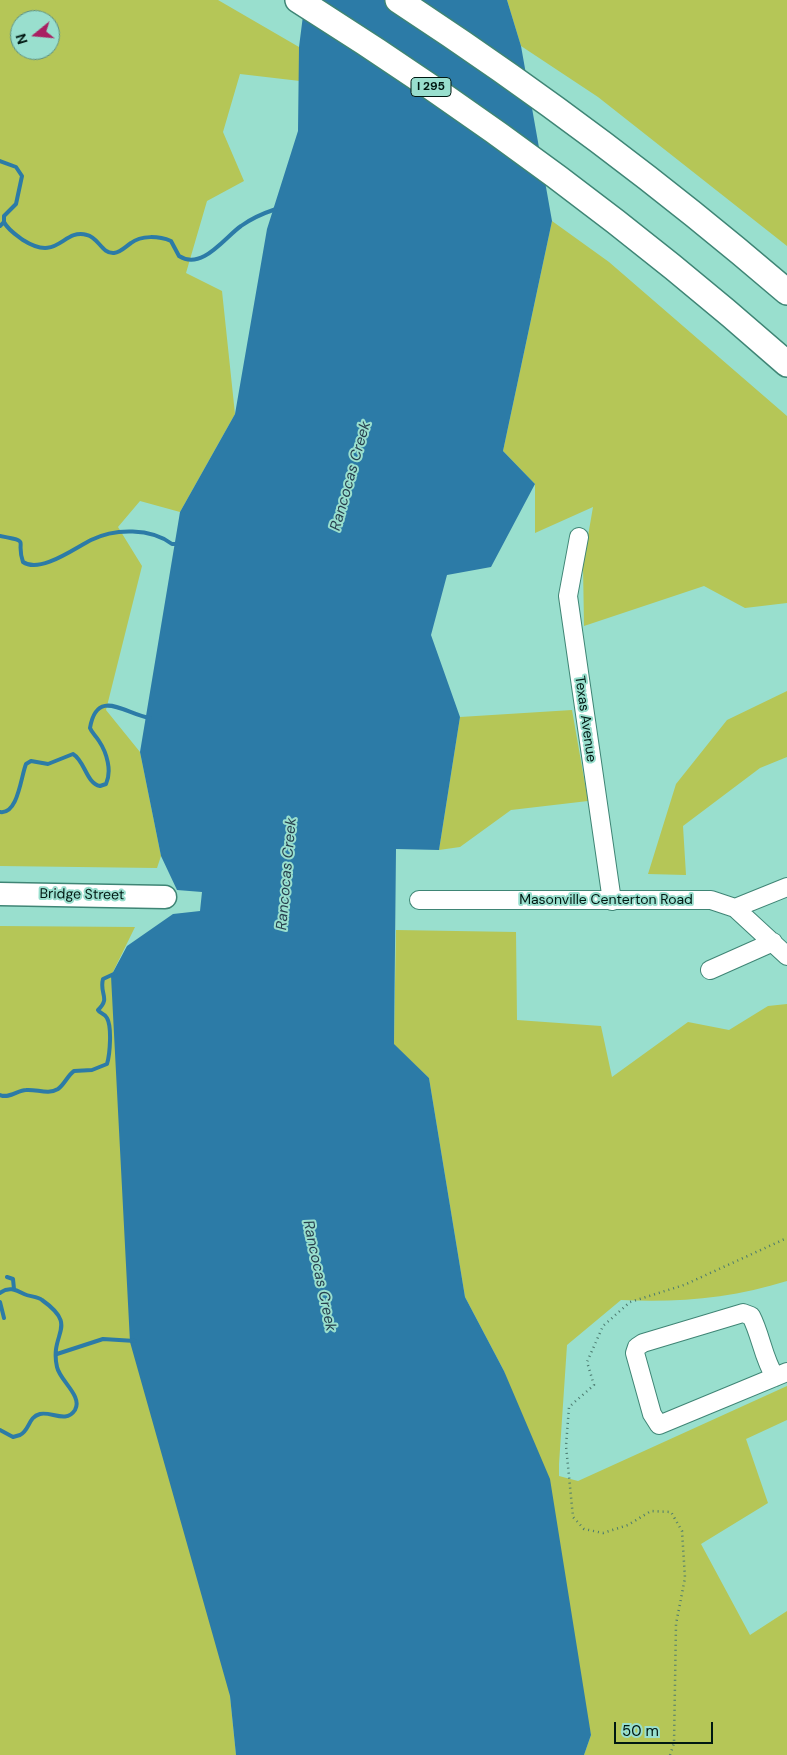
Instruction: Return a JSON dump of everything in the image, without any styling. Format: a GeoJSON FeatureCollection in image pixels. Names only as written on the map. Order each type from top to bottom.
{"type":"FeatureCollection","features":[{"type":"Feature","properties":{"kind":"highway","name":"I 295"},"geometry":{"type":"LineString","coordinates":[[298,0],[431,87],[560,179],[688,279],[787,364]]}},
{"type":"Feature","properties":{"kind":"highway"},"geometry":{"type":"LineString","coordinates":[[398,0],[542,97],[643,173],[787,292]]}},
{"type":"Feature","properties":{"kind":"main road","name":"Bridge Street"},"geometry":{"type":"LineString","coordinates":[[0,894],[165,896]]}},
{"type":"Feature","properties":{"kind":"street","name":"Texas Avenue"},"geometry":{"type":"LineString","coordinates":[[579,537],[568,596],[612,901]]}},
{"type":"Feature","properties":{"kind":"street"},"geometry":{"type":"LineString","coordinates":[[787,887],[735,908],[787,956]]}},
{"type":"Feature","properties":{"kind":"street","name":"Masonville Centerton Road"},"geometry":{"type":"LineString","coordinates":[[419,900],[711,900],[735,908]]}},
{"type":"Feature","properties":{"kind":"street"},"geometry":{"type":"LineString","coordinates":[[710,970],[773,942]]}},
{"type":"Feature","properties":{"kind":"street"},"geometry":{"type":"LineString","coordinates":[[743,1313],[751,1316],[766,1358],[781,1374],[659,1425],[652,1414],[635,1353],[637,1347],[643,1343],[743,1313]]}},
{"type":"Feature","properties":{"kind":"path"},"geometry":{"type":"LineString","coordinates":[[670,1755],[674,1743],[676,1624],[685,1578],[682,1531],[672,1512],[658,1511],[651,1511],[628,1525],[603,1532],[584,1529],[574,1517],[566,1446],[569,1407],[594,1385],[587,1362],[604,1326],[630,1302],[684,1285],[787,1238]]}},
{"type":"Feature","properties":{"kind":"green space"},"geometry":{"type":"Polygon","coordinates":[[[0,0],[218,0],[299,47],[300,81],[240,74],[223,132],[244,181],[207,201],[186,273],[222,291],[235,414],[180,512],[140,501],[118,527],[142,566],[106,710],[140,752],[161,856],[157,868],[0,866],[0,0]]]}},
{"type":"Feature","properties":{"kind":"green space"},"geometry":{"type":"Polygon","coordinates":[[[507,0],[787,0],[787,246],[598,97],[521,46],[507,0]]]}},
{"type":"Feature","properties":{"kind":"green space"},"geometry":{"type":"Polygon","coordinates":[[[552,221],[609,262],[787,416],[787,603],[745,608],[704,586],[584,626],[583,565],[593,507],[535,533],[535,484],[503,451],[552,221]]]}},
{"type":"Feature","properties":{"kind":"green space"},"geometry":{"type":"Polygon","coordinates":[[[787,691],[787,757],[760,768],[683,826],[686,875],[648,874],[676,784],[727,720],[787,691]]]}},
{"type":"Feature","properties":{"kind":"green space"},"geometry":{"type":"Polygon","coordinates":[[[572,710],[588,801],[511,810],[460,847],[439,850],[460,717],[572,710]]]}},
{"type":"Feature","properties":{"kind":"green space"},"geometry":{"type":"Polygon","coordinates":[[[0,926],[135,927],[111,976],[230,1696],[236,1755],[0,1755],[0,926]]]}},
{"type":"Feature","properties":{"kind":"green space"},"geometry":{"type":"Polygon","coordinates":[[[396,930],[516,932],[517,1020],[601,1026],[612,1077],[688,1022],[729,1030],[768,1006],[787,1004],[787,1281],[746,1292],[705,1298],[663,1301],[621,1300],[567,1345],[559,1476],[578,1481],[787,1386],[787,1420],[746,1439],[768,1503],[701,1544],[750,1635],[787,1611],[787,1755],[584,1755],[591,1735],[504,1371],[465,1297],[429,1078],[394,1045],[396,930]]]}},
{"type":"Feature","properties":{"kind":"water","name":"Rancocas Creek"},"geometry":{"type":"Polygon","coordinates":[[[305,0],[507,0],[521,46],[552,221],[503,451],[535,484],[491,567],[447,575],[431,635],[460,717],[439,850],[396,849],[394,1044],[429,1078],[465,1297],[504,1371],[550,1479],[591,1735],[584,1755],[236,1755],[230,1696],[130,1342],[111,976],[127,946],[173,914],[200,911],[202,892],[177,890],[161,856],[140,752],[180,512],[235,414],[267,229],[298,131],[299,47],[305,0]]]}},
{"type":"Feature","properties":{"kind":"waterway"},"geometry":{"type":"LineString","coordinates":[[0,161],[16,167],[22,176],[16,204],[4,216],[4,222],[0,226]]}},
{"type":"Feature","properties":{"kind":"waterway"},"geometry":{"type":"LineString","coordinates":[[4,222],[23,240],[35,246],[45,248],[52,247],[79,234],[91,236],[106,251],[114,253],[135,240],[156,237],[171,241],[179,256],[196,259],[213,251],[245,223],[276,209]]}},
{"type":"Feature","properties":{"kind":"waterway"},"geometry":{"type":"LineString","coordinates":[[0,536],[19,541],[21,543],[23,562],[30,565],[48,562],[67,554],[91,540],[111,533],[133,531],[154,535],[172,544],[178,544]]}},
{"type":"Feature","properties":{"kind":"waterway"},"geometry":{"type":"LineString","coordinates":[[0,812],[6,811],[15,801],[26,764],[31,761],[48,764],[73,754],[95,784],[100,786],[106,784],[109,773],[106,756],[90,728],[94,716],[99,709],[105,706],[113,706],[150,718]]}},
{"type":"Feature","properties":{"kind":"waterway"},"geometry":{"type":"LineString","coordinates":[[0,1095],[7,1096],[23,1090],[54,1091],[74,1071],[92,1070],[107,1064],[110,1047],[110,1028],[106,1016],[98,1010],[104,1002],[103,979],[116,973]]}},
{"type":"Feature","properties":{"kind":"waterway"},"geometry":{"type":"LineString","coordinates":[[7,1277],[13,1279],[14,1289]]}},
{"type":"Feature","properties":{"kind":"waterway"},"geometry":{"type":"LineString","coordinates":[[0,1293],[12,1289],[38,1298],[53,1309],[59,1317],[61,1330],[56,1355],[57,1367],[62,1378],[74,1394],[77,1405],[75,1410],[67,1416],[44,1414],[36,1416],[20,1435],[13,1437],[0,1430]]}},
{"type":"Feature","properties":{"kind":"waterway"},"geometry":{"type":"LineString","coordinates":[[0,1302],[4,1318]]}},
{"type":"Feature","properties":{"kind":"waterway"},"geometry":{"type":"LineString","coordinates":[[57,1354],[103,1339],[135,1341]]}}]}
